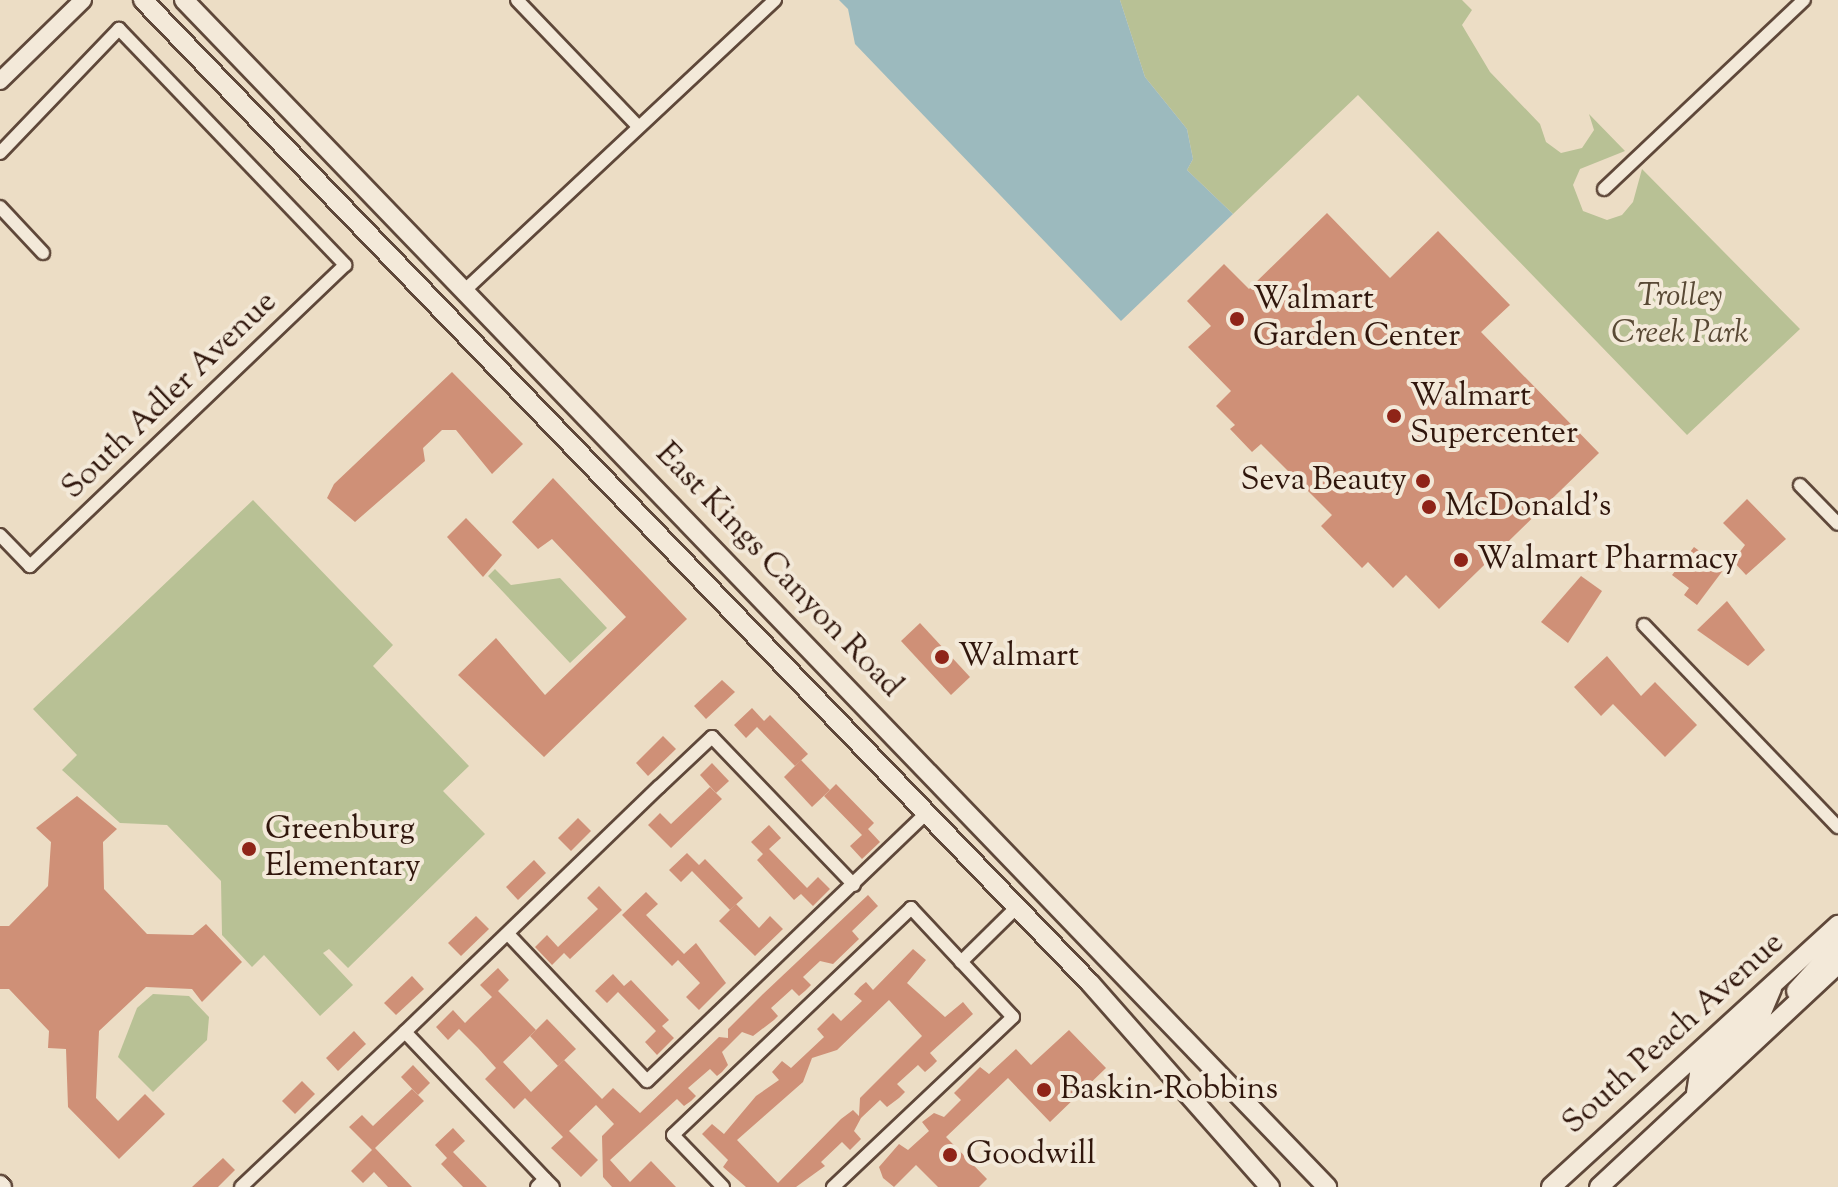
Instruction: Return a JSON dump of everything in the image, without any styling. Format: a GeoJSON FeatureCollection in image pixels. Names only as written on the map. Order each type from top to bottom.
{"type":"FeatureCollection","features":[{"type":"Feature","properties":{"kind":"main road","name":"East Kings Canyon Road"},"geometry":{"type":"LineString","coordinates":[[143,0],[1017,907],[1270,1187]]}},
{"type":"Feature","properties":{"kind":"main road","name":"East Kings Canyon Road"},"geometry":{"type":"LineString","coordinates":[[184,0],[1327,1187]]}},
{"type":"Feature","properties":{"kind":"main road","name":"South Peach Avenue"},"geometry":{"type":"LineString","coordinates":[[1551,1187],[1838,925]]}},
{"type":"Feature","properties":{"kind":"main road"},"geometry":{"type":"LineString","coordinates":[[1773,1022],[1838,945]]}},
{"type":"Feature","properties":{"kind":"main road","name":"South Peach Avenue"},"geometry":{"type":"LineString","coordinates":[[1599,1187],[1696,1093],[1838,964]]}},
{"type":"Feature","properties":{"kind":"main road"},"geometry":{"type":"LineString","coordinates":[[1696,1093],[1699,1073],[1762,1012],[1775,982]]}},
{"type":"Feature","properties":{"kind":"street"},"geometry":{"type":"LineString","coordinates":[[0,81],[83,0]]}},
{"type":"Feature","properties":{"kind":"street"},"geometry":{"type":"LineString","coordinates":[[517,0],[638,126]]}},
{"type":"Feature","properties":{"kind":"street"},"geometry":{"type":"LineString","coordinates":[[464,291],[775,0]]}},
{"type":"Feature","properties":{"kind":"street"},"geometry":{"type":"LineString","coordinates":[[1604,189],[1804,0]]}},
{"type":"Feature","properties":{"kind":"street","name":"South Adler Avenue"},"geometry":{"type":"LineString","coordinates":[[0,153],[119,29],[345,265],[30,566],[0,535]]}},
{"type":"Feature","properties":{"kind":"street"},"geometry":{"type":"LineString","coordinates":[[0,207],[43,253]]}},
{"type":"Feature","properties":{"kind":"street"},"geometry":{"type":"LineString","coordinates":[[1800,485],[1838,524]]}},
{"type":"Feature","properties":{"kind":"street"},"geometry":{"type":"LineString","coordinates":[[1644,625],[1838,827]]}},
{"type":"Feature","properties":{"kind":"street"},"geometry":{"type":"LineString","coordinates":[[241,1187],[712,737],[854,885]]}},
{"type":"Feature","properties":{"kind":"street"},"geometry":{"type":"LineString","coordinates":[[508,934],[647,1081],[925,814]]}},
{"type":"Feature","properties":{"kind":"street"},"geometry":{"type":"LineString","coordinates":[[961,962],[1017,907]]}},
{"type":"Feature","properties":{"kind":"street"},"geometry":{"type":"LineString","coordinates":[[723,1187],[673,1135],[911,908],[1013,1017],[833,1187]]}},
{"type":"Feature","properties":{"kind":"street"},"geometry":{"type":"LineString","coordinates":[[405,1032],[545,1184]]}},
{"type":"Feature","properties":{"kind":"green space","name":"Trolley Creek Park"},"geometry":{"type":"Polygon","coordinates":[[[1120,0],[1462,0],[1472,10],[1462,25],[1490,72],[1540,124],[1546,142],[1561,153],[1582,148],[1594,130],[1589,114],[1625,151],[1580,169],[1573,185],[1583,211],[1607,220],[1622,215],[1633,202],[1642,169],[1800,329],[1687,435],[1358,95],[1233,214],[1187,170],[1193,159],[1187,129],[1145,77],[1120,0]]]}},
{"type":"Feature","properties":{"kind":"green space"},"geometry":{"type":"Polygon","coordinates":[[[253,500],[393,645],[373,666],[469,766],[443,791],[485,834],[348,968],[329,949],[323,953],[353,985],[320,1016],[264,955],[252,967],[222,935],[221,881],[167,825],[120,823],[62,770],[77,755],[33,709],[253,500]]]}},
{"type":"Feature","properties":{"kind":"green space"},"geometry":{"type":"Polygon","coordinates":[[[495,569],[511,585],[560,578],[607,628],[570,663],[488,576],[495,569]]]}},
{"type":"Feature","properties":{"kind":"green space"},"geometry":{"type":"Polygon","coordinates":[[[153,994],[189,996],[209,1017],[207,1040],[153,1092],[118,1057],[137,1008],[153,994]]]}},
{"type":"Feature","properties":{"kind":"water"},"geometry":{"type":"Polygon","coordinates":[[[839,0],[1120,0],[1145,77],[1187,129],[1193,159],[1187,170],[1233,214],[1121,321],[855,44],[848,9],[839,0]]]}},
{"type":"Feature","properties":{"kind":"building","name":"Walmart Supercenter"},"geometry":{"type":"Polygon","coordinates":[[[1327,213],[1390,278],[1438,231],[1510,305],[1481,332],[1599,453],[1439,609],[1406,575],[1393,588],[1368,562],[1362,568],[1321,526],[1332,515],[1261,444],[1252,452],[1230,429],[1235,425],[1216,406],[1231,391],[1188,347],[1211,326],[1187,301],[1224,264],[1249,289],[1327,213]]]}},
{"type":"Feature","properties":{"kind":"building"},"geometry":{"type":"Polygon","coordinates":[[[452,372],[523,444],[492,474],[456,430],[442,430],[423,448],[425,461],[355,522],[327,498],[334,484],[452,372]]]}},
{"type":"Feature","properties":{"kind":"building"},"geometry":{"type":"Polygon","coordinates":[[[553,478],[687,619],[544,757],[458,675],[496,638],[545,695],[626,617],[552,539],[538,549],[512,522],[553,478]]]}},
{"type":"Feature","properties":{"kind":"building"},"geometry":{"type":"Polygon","coordinates":[[[1747,499],[1786,539],[1746,575],[1733,561],[1745,545],[1723,523],[1747,499]]]}},
{"type":"Feature","properties":{"kind":"building"},"geometry":{"type":"Polygon","coordinates":[[[466,518],[502,555],[483,577],[447,537],[466,518]]]}},
{"type":"Feature","properties":{"kind":"building"},"geometry":{"type":"Polygon","coordinates":[[[1694,547],[1724,569],[1697,605],[1684,595],[1689,588],[1672,575],[1694,547]]]}},
{"type":"Feature","properties":{"kind":"building"},"geometry":{"type":"Polygon","coordinates":[[[1581,576],[1602,591],[1568,643],[1541,622],[1581,576]]]}},
{"type":"Feature","properties":{"kind":"building"},"geometry":{"type":"Polygon","coordinates":[[[1727,601],[1765,650],[1748,666],[1697,630],[1727,601]]]}},
{"type":"Feature","properties":{"kind":"building"},"geometry":{"type":"Polygon","coordinates":[[[920,623],[970,677],[951,695],[901,641],[920,623]]]}},
{"type":"Feature","properties":{"kind":"building"},"geometry":{"type":"Polygon","coordinates":[[[1607,656],[1641,696],[1655,682],[1697,725],[1665,757],[1613,704],[1601,716],[1574,687],[1607,656]]]}},
{"type":"Feature","properties":{"kind":"building"},"geometry":{"type":"Polygon","coordinates":[[[722,680],[735,692],[706,719],[694,706],[722,680]]]}},
{"type":"Feature","properties":{"kind":"building"},"geometry":{"type":"Polygon","coordinates":[[[752,708],[764,721],[770,715],[808,754],[795,766],[757,727],[746,738],[734,725],[752,708]]]}},
{"type":"Feature","properties":{"kind":"building"},"geometry":{"type":"Polygon","coordinates":[[[663,736],[676,749],[648,776],[636,763],[663,736]]]}},
{"type":"Feature","properties":{"kind":"building"},"geometry":{"type":"Polygon","coordinates":[[[801,760],[830,790],[812,807],[784,777],[801,760]]]}},
{"type":"Feature","properties":{"kind":"building"},"geometry":{"type":"Polygon","coordinates":[[[712,763],[729,781],[716,793],[700,775],[712,763]]]}},
{"type":"Feature","properties":{"kind":"building"},"geometry":{"type":"Polygon","coordinates":[[[836,784],[874,823],[868,829],[880,842],[862,859],[850,846],[862,835],[824,796],[836,784]]]}},
{"type":"Feature","properties":{"kind":"building"},"geometry":{"type":"Polygon","coordinates":[[[710,787],[722,799],[671,848],[648,825],[660,813],[671,824],[710,787]]]}},
{"type":"Feature","properties":{"kind":"building"},"geometry":{"type":"Polygon","coordinates":[[[77,796],[117,829],[103,842],[104,889],[147,934],[193,935],[206,924],[242,962],[202,1002],[192,989],[146,987],[99,1031],[96,1098],[118,1121],[145,1094],[165,1114],[119,1159],[68,1107],[66,1049],[48,1048],[49,1031],[9,989],[0,989],[0,926],[9,926],[48,886],[51,842],[36,828],[77,796]]]}},
{"type":"Feature","properties":{"kind":"building"},"geometry":{"type":"Polygon","coordinates":[[[578,818],[591,831],[571,851],[558,838],[578,818]]]}},
{"type":"Feature","properties":{"kind":"building"},"geometry":{"type":"Polygon","coordinates":[[[769,825],[781,838],[769,849],[807,888],[818,877],[830,889],[813,906],[801,894],[794,900],[757,860],[763,854],[751,842],[769,825]]]}},
{"type":"Feature","properties":{"kind":"building"},"geometry":{"type":"Polygon","coordinates":[[[687,853],[699,865],[705,859],[743,898],[730,910],[692,871],[681,882],[669,870],[687,853]]]}},
{"type":"Feature","properties":{"kind":"building"},"geometry":{"type":"Polygon","coordinates":[[[534,860],[546,873],[518,900],[506,887],[534,860]]]}},
{"type":"Feature","properties":{"kind":"building"},"geometry":{"type":"Polygon","coordinates":[[[599,886],[622,910],[570,959],[564,953],[552,965],[535,947],[547,935],[558,947],[598,909],[587,898],[599,886]]]}},
{"type":"Feature","properties":{"kind":"building"},"geometry":{"type":"Polygon","coordinates":[[[646,892],[658,904],[646,915],[684,954],[696,943],[726,983],[699,1010],[686,997],[700,983],[678,960],[672,966],[622,915],[646,892]]]}},
{"type":"Feature","properties":{"kind":"building"},"geometry":{"type":"Polygon","coordinates":[[[868,895],[878,906],[852,931],[859,939],[833,964],[820,961],[803,977],[811,985],[799,996],[792,989],[771,1008],[778,1016],[774,1020],[753,1036],[742,1032],[722,1052],[728,1065],[722,1072],[717,1076],[710,1069],[688,1088],[696,1096],[691,1101],[684,1106],[677,1099],[610,1160],[630,1182],[651,1161],[676,1187],[612,1187],[603,1177],[602,1136],[614,1124],[596,1105],[569,1131],[598,1160],[581,1177],[551,1148],[563,1137],[525,1098],[514,1109],[485,1079],[496,1068],[478,1048],[459,1029],[448,1040],[436,1027],[453,1010],[465,1023],[492,997],[480,985],[498,968],[509,980],[498,991],[536,1030],[503,1062],[531,1092],[564,1060],[602,1099],[613,1088],[640,1113],[719,1037],[728,1038],[728,1029],[868,895]]]}},
{"type":"Feature","properties":{"kind":"building"},"geometry":{"type":"Polygon","coordinates":[[[736,904],[759,928],[770,916],[783,929],[755,956],[719,921],[736,904]]]}},
{"type":"Feature","properties":{"kind":"building"},"geometry":{"type":"Polygon","coordinates":[[[476,916],[489,929],[461,956],[448,943],[476,916]]]}},
{"type":"Feature","properties":{"kind":"building"},"geometry":{"type":"Polygon","coordinates":[[[913,949],[926,960],[907,983],[945,1017],[963,1002],[973,1014],[930,1053],[937,1061],[932,1066],[925,1072],[918,1065],[897,1084],[905,1092],[899,1098],[887,1107],[880,1100],[861,1118],[854,1131],[861,1139],[850,1150],[842,1142],[821,1162],[825,1166],[796,1187],[746,1187],[723,1167],[728,1160],[702,1134],[712,1124],[724,1134],[756,1096],[779,1080],[772,1072],[782,1061],[791,1068],[824,1037],[817,1029],[833,1013],[841,1021],[862,1001],[854,994],[860,987],[866,982],[873,990],[913,949]],[[889,1000],[837,1050],[812,1058],[803,1082],[737,1140],[778,1183],[841,1119],[853,1110],[859,1116],[860,1098],[922,1036],[889,1000]]]}},
{"type":"Feature","properties":{"kind":"building"},"geometry":{"type":"Polygon","coordinates":[[[613,974],[624,986],[631,980],[669,1020],[662,1026],[674,1038],[657,1055],[645,1042],[656,1031],[618,992],[607,1003],[595,991],[613,974]]]}},
{"type":"Feature","properties":{"kind":"building"},"geometry":{"type":"Polygon","coordinates":[[[412,976],[424,989],[396,1015],[384,1003],[412,976]]]}},
{"type":"Feature","properties":{"kind":"building"},"geometry":{"type":"Polygon","coordinates":[[[547,1019],[576,1049],[558,1066],[530,1036],[547,1019]]]}},
{"type":"Feature","properties":{"kind":"building"},"geometry":{"type":"Polygon","coordinates":[[[1069,1030],[1106,1068],[1050,1122],[1008,1078],[946,1137],[987,1179],[979,1187],[938,1187],[916,1165],[894,1187],[883,1178],[879,1167],[899,1144],[908,1150],[929,1131],[922,1122],[934,1113],[944,1117],[961,1100],[954,1093],[980,1067],[989,1074],[1016,1049],[1031,1065],[1069,1030]]]}},
{"type":"Feature","properties":{"kind":"building"},"geometry":{"type":"Polygon","coordinates":[[[354,1031],[366,1044],[338,1071],[326,1058],[354,1031]]]}},
{"type":"Feature","properties":{"kind":"building"},"geometry":{"type":"Polygon","coordinates":[[[413,1065],[430,1083],[418,1095],[401,1077],[413,1065]]]}},
{"type":"Feature","properties":{"kind":"building"},"geometry":{"type":"Polygon","coordinates":[[[302,1081],[315,1094],[295,1114],[282,1101],[302,1081]]]}},
{"type":"Feature","properties":{"kind":"building"},"geometry":{"type":"Polygon","coordinates":[[[412,1089],[424,1101],[375,1148],[412,1187],[388,1187],[374,1172],[363,1183],[351,1171],[372,1150],[349,1127],[362,1115],[373,1126],[412,1089]]]}},
{"type":"Feature","properties":{"kind":"building"},"geometry":{"type":"Polygon","coordinates":[[[453,1128],[465,1141],[453,1152],[487,1187],[463,1187],[441,1164],[447,1158],[435,1145],[453,1128]]]}},
{"type":"Feature","properties":{"kind":"building"},"geometry":{"type":"Polygon","coordinates":[[[223,1158],[235,1170],[218,1187],[192,1187],[223,1158]]]}},
{"type":"Feature","properties":{"kind":"place","name":"Walmart Garden Center"},"geometry":{"type":"Point","coordinates":[1237,319]}},
{"type":"Feature","properties":{"kind":"place","name":"Walmart Supercenter"},"geometry":{"type":"Point","coordinates":[1394,416]}},
{"type":"Feature","properties":{"kind":"place","name":"Seva Beauty"},"geometry":{"type":"Point","coordinates":[1423,481]}},
{"type":"Feature","properties":{"kind":"place","name":"McDonald's"},"geometry":{"type":"Point","coordinates":[1429,507]}},
{"type":"Feature","properties":{"kind":"place","name":"Walmart Pharmacy"},"geometry":{"type":"Point","coordinates":[1461,560]}},
{"type":"Feature","properties":{"kind":"place","name":"Walmart"},"geometry":{"type":"Point","coordinates":[942,657]}},
{"type":"Feature","properties":{"kind":"place","name":"Greenburg Elementary"},"geometry":{"type":"Point","coordinates":[249,849]}},
{"type":"Feature","properties":{"kind":"place","name":"Baskin-Robbins"},"geometry":{"type":"Point","coordinates":[1044,1090]}},
{"type":"Feature","properties":{"kind":"place","name":"Goodwill"},"geometry":{"type":"Point","coordinates":[950,1155]}}]}
